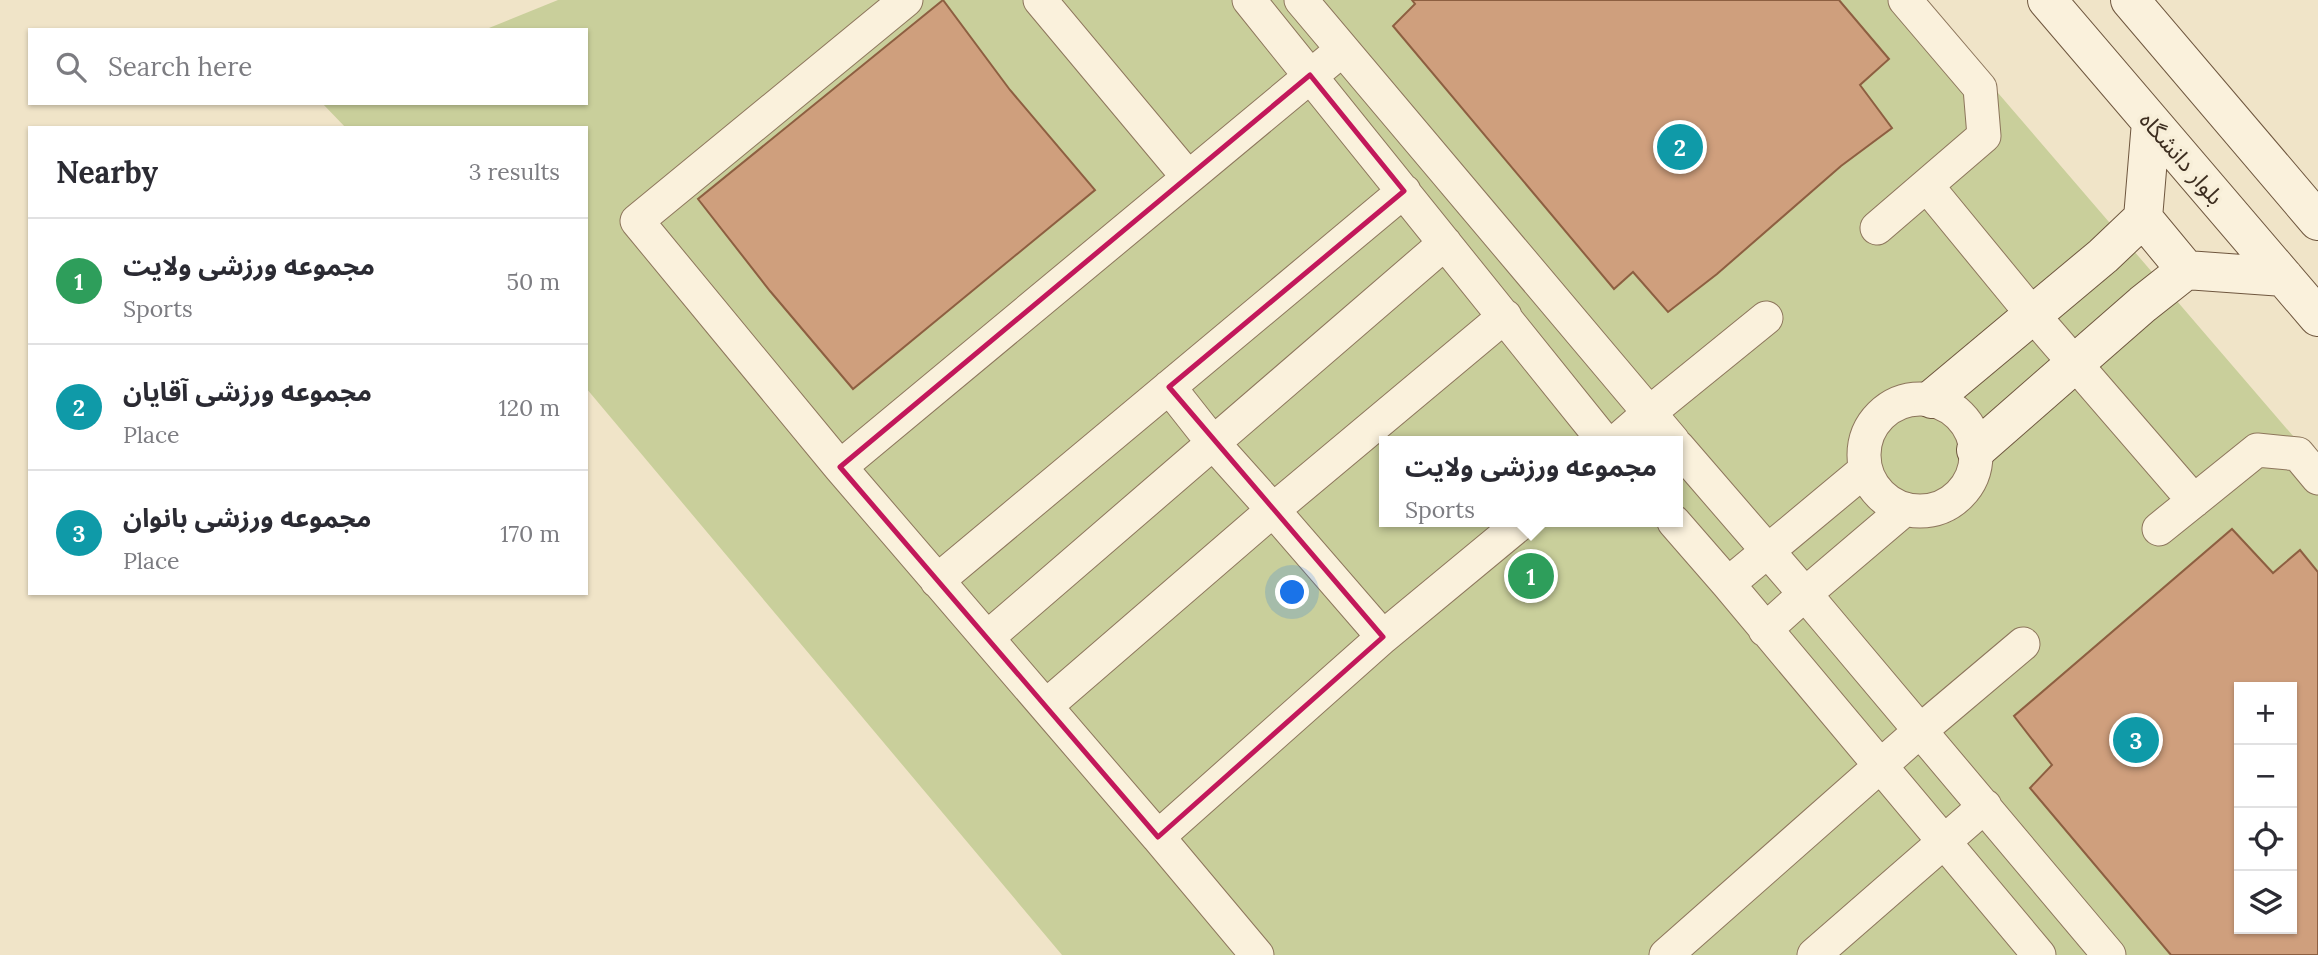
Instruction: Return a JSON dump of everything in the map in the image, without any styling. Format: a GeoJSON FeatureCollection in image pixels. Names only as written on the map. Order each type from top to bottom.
{"type":"FeatureCollection","features":[{"type":"Feature","properties":{"kind":"street"},"geometry":{"type":"LineString","coordinates":[[906,0],[637,221],[840,467],[1257,955]]}},
{"type":"Feature","properties":{"kind":"street"},"geometry":{"type":"LineString","coordinates":[[1040,0],[1188,177]]}},
{"type":"Feature","properties":{"kind":"street"},"geometry":{"type":"LineString","coordinates":[[1249,0],[1600,436]]}},
{"type":"Feature","properties":{"kind":"street"},"geometry":{"type":"LineString","coordinates":[[1301,0],[1669,436]]}},
{"type":"Feature","properties":{"kind":"street"},"geometry":{"type":"LineString","coordinates":[[1877,228],[1984,136],[1980,88],[1906,0]]}},
{"type":"Feature","properties":{"kind":"street","name":"بلوار دانشگاه"},"geometry":{"type":"LineString","coordinates":[[2047,0],[2318,317]]}},
{"type":"Feature","properties":{"kind":"street"},"geometry":{"type":"LineString","coordinates":[[2130,0],[2318,221]]}},
{"type":"Feature","properties":{"kind":"street"},"geometry":{"type":"LineString","coordinates":[[840,467],[1342,50]]}},
{"type":"Feature","properties":{"kind":"street"},"geometry":{"type":"LineString","coordinates":[[1931,399],[2103,256],[2143,218],[2151,122]]}},
{"type":"Feature","properties":{"kind":"street"},"geometry":{"type":"LineString","coordinates":[[1927,186],[2033,315],[2194,501]]}},
{"type":"Feature","properties":{"kind":"street"},"geometry":{"type":"LineString","coordinates":[[937,581],[1404,191]]}},
{"type":"Feature","properties":{"kind":"street"},"geometry":{"type":"LineString","coordinates":[[2143,218],[2186,270]]}},
{"type":"Feature","properties":{"kind":"street"},"geometry":{"type":"LineString","coordinates":[[987,638],[1446,243]]}},
{"type":"Feature","properties":{"kind":"street"},"geometry":{"type":"LineString","coordinates":[[1976,450],[2143,304],[2186,270],[2284,277]]}},
{"type":"Feature","properties":{"kind":"street"},"geometry":{"type":"LineString","coordinates":[[1046,706],[1273,510],[1505,316]]}},
{"type":"Feature","properties":{"kind":"street"},"geometry":{"type":"LineString","coordinates":[[1623,436],[1766,318]]}},
{"type":"Feature","properties":{"kind":"street"},"geometry":{"type":"LineString","coordinates":[[1169,387],[1214,444],[1383,637]]}},
{"type":"Feature","properties":{"kind":"street"},"geometry":{"type":"LineString","coordinates":[[1912,398],[1931,399],[1948,406],[1962,417],[1972,432],[1976,450],[1975,468],[1968,485],[1956,498],[1941,507],[1923,511],[1905,509],[1888,501],[1874,488],[1866,470],[1863,451],[1868,432],[1879,416],[1894,404],[1912,398]]}},
{"type":"Feature","properties":{"kind":"street"},"geometry":{"type":"LineString","coordinates":[[2159,529],[2257,450],[2298,454],[2318,478]]}},
{"type":"Feature","properties":{"kind":"street"},"geometry":{"type":"LineString","coordinates":[[1683,453],[1921,730],[2109,955]]}},
{"type":"Feature","properties":{"kind":"street"},"geometry":{"type":"LineString","coordinates":[[1728,584],[1866,470]]}},
{"type":"Feature","properties":{"kind":"street"},"geometry":{"type":"LineString","coordinates":[[1765,630],[1905,509]]}},
{"type":"Feature","properties":{"kind":"street"},"geometry":{"type":"LineString","coordinates":[[1158,837],[1383,637],[1516,527]]}},
{"type":"Feature","properties":{"kind":"street"},"geometry":{"type":"LineString","coordinates":[[1678,527],[2039,955]]}},
{"type":"Feature","properties":{"kind":"street"},"geometry":{"type":"LineString","coordinates":[[1677,952],[1881,765],[2023,644]]}},
{"type":"Feature","properties":{"kind":"street"},"geometry":{"type":"LineString","coordinates":[[1814,955],[1985,806]]}},
{"type":"Feature","properties":{"kind":"highlighted area"},"geometry":{"type":"Polygon","coordinates":[[[1310,75],[1404,191],[1169,387],[1383,637],[1158,837],[840,467],[1310,75]]]}},
{"type":"Feature","properties":{"kind":"green space"},"geometry":{"type":"Polygon","coordinates":[[[558,0],[1918,0],[2318,465],[2318,955],[1062,955],[588,390],[588,126],[344,126],[324,105],[588,105],[588,28],[489,28],[558,0]]]}},
{"type":"Feature","properties":{"kind":"building"},"geometry":{"type":"Polygon","coordinates":[[[943,0],[1010,90],[1095,190],[853,389],[770,291],[698,199],[943,0]]]}},
{"type":"Feature","properties":{"kind":"building"},"geometry":{"type":"Polygon","coordinates":[[[1412,0],[1839,0],[1889,59],[1860,85],[1892,128],[1841,166],[1717,274],[1668,312],[1633,272],[1614,289],[1393,26],[1415,4],[1412,0]]]}},
{"type":"Feature","properties":{"kind":"building"},"geometry":{"type":"Polygon","coordinates":[[[2232,529],[2273,573],[2300,550],[2318,572],[2318,955],[2171,955],[2030,788],[2052,765],[2014,716],[2232,529]]]}},
{"type":"Feature","properties":{"kind":"place","name":"مجموعه ورزشی آقایان"},"geometry":{"type":"Point","coordinates":[1680,147]}},
{"type":"Feature","properties":{"kind":"place","name":"مجموعه ورزشی ولایت"},"geometry":{"type":"Point","coordinates":[1531,576]}},
{"type":"Feature","properties":{"kind":"place","name":"مجموعه ورزشی بانوان"},"geometry":{"type":"Point","coordinates":[2136,740]}}]}
